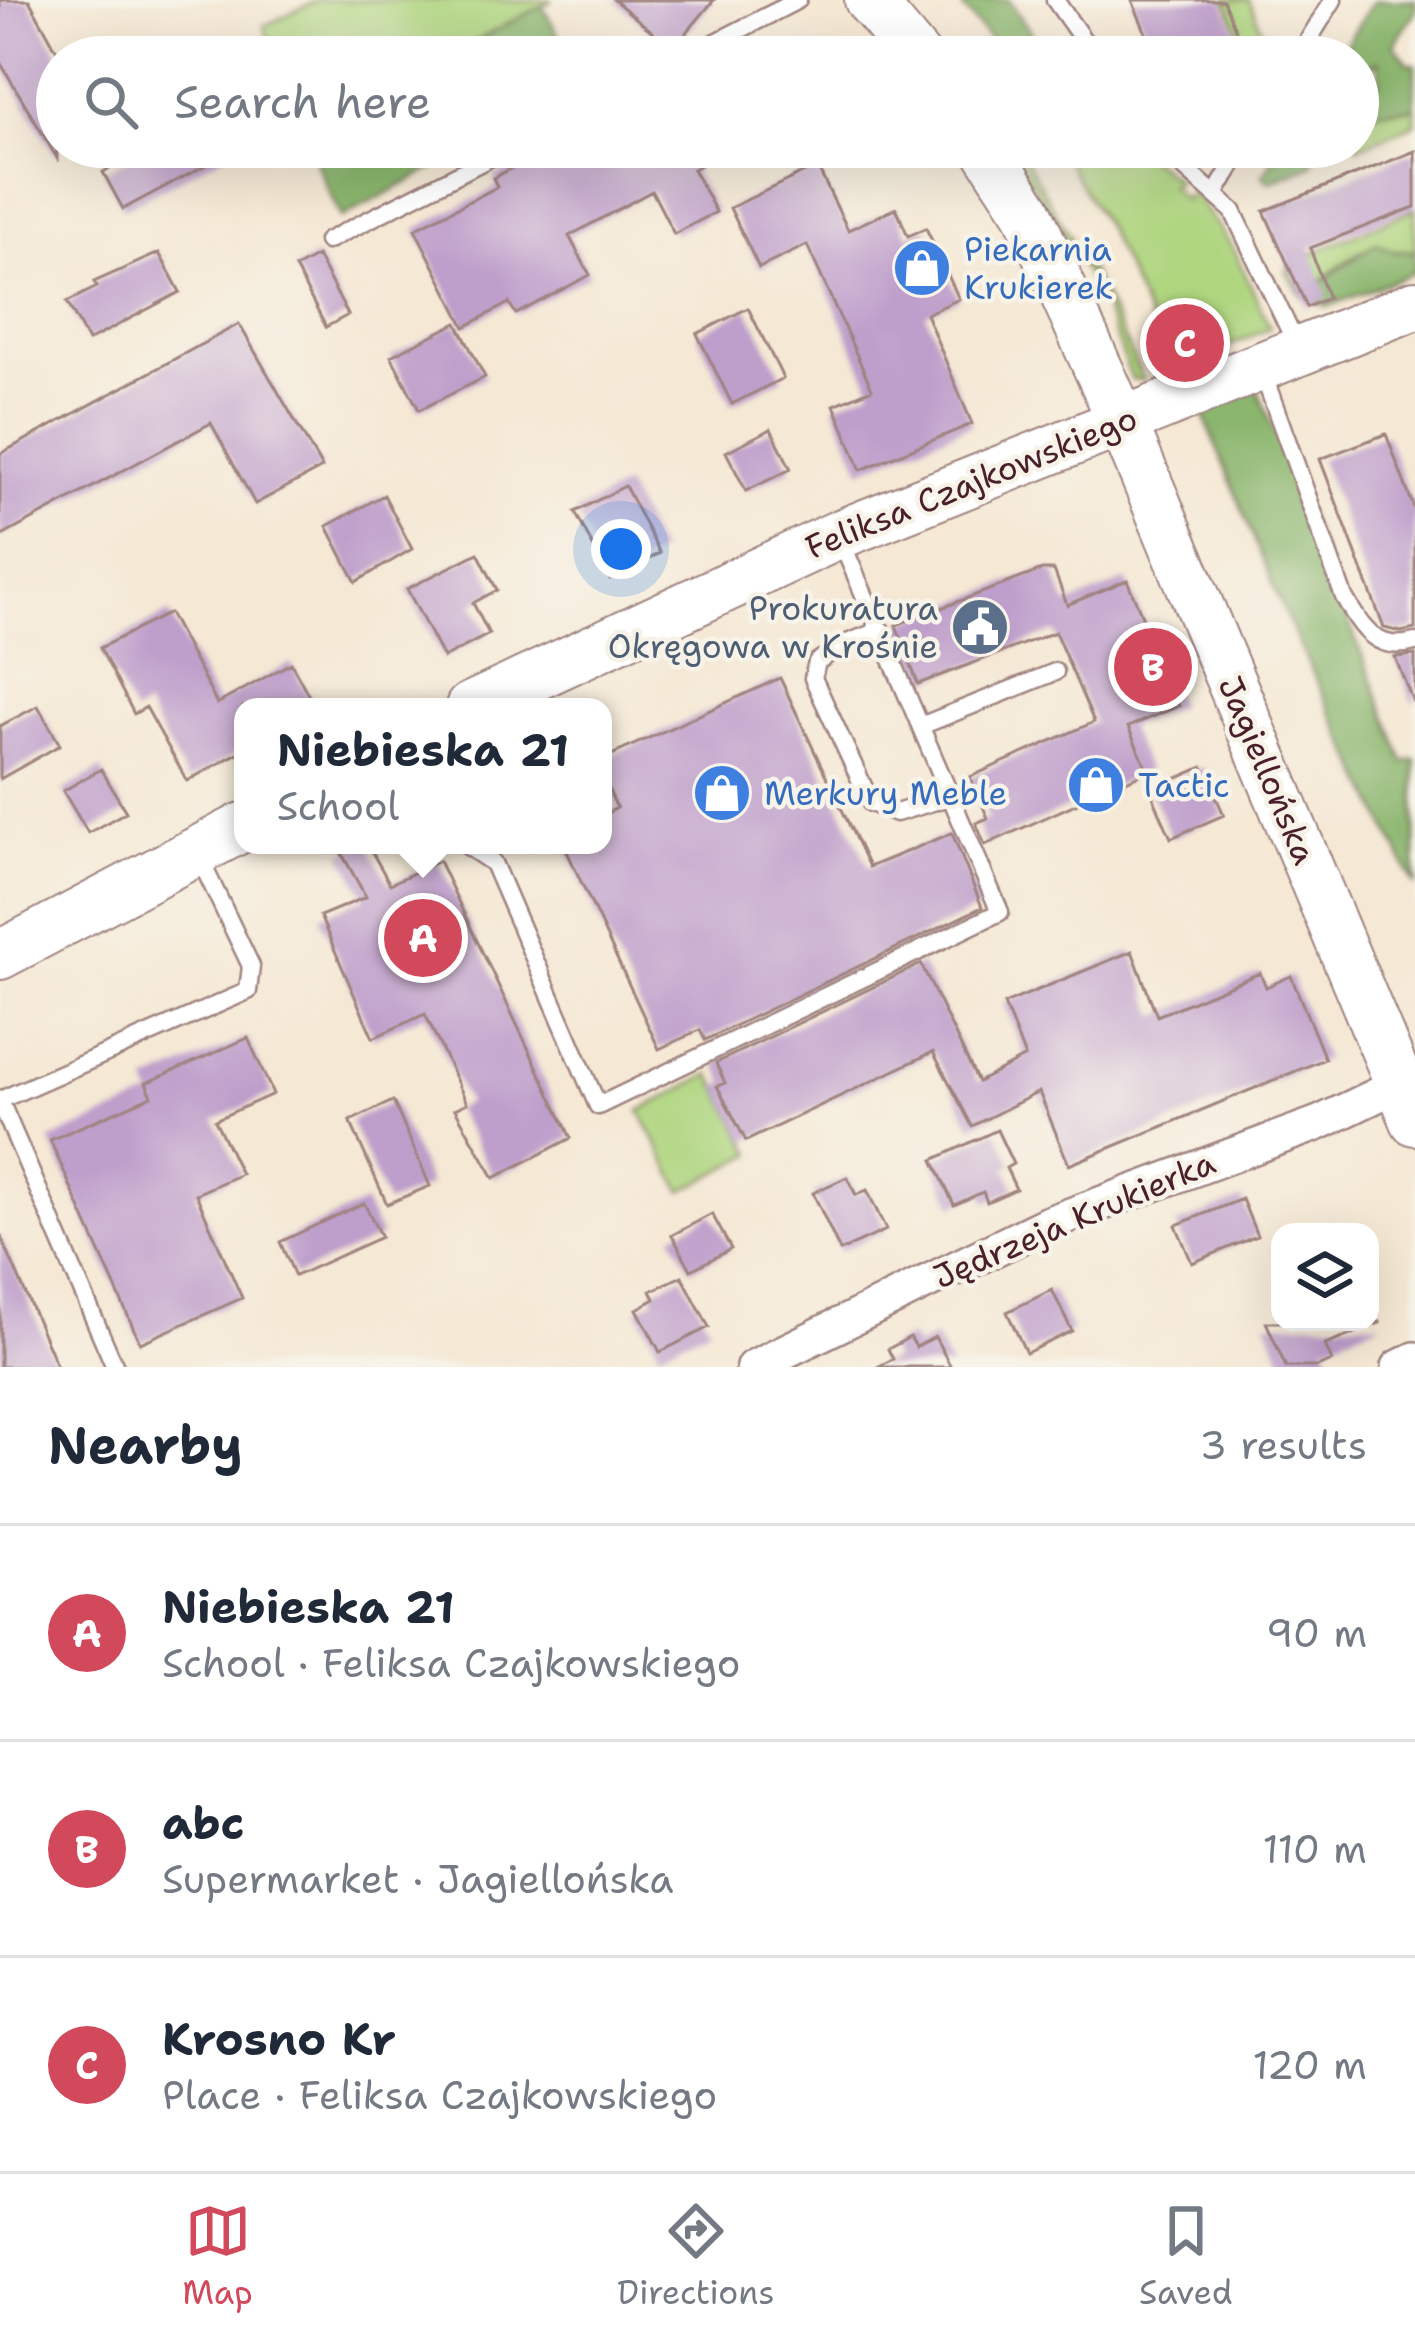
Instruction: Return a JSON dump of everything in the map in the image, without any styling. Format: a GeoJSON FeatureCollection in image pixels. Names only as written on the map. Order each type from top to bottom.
{"type":"FeatureCollection","features":[{"type":"Feature","properties":{"kind":"street"},"geometry":{"type":"LineString","coordinates":[[869,0],[899,36]]}},
{"type":"Feature","properties":{"kind":"street","name":"Jagiellońska"},"geometry":{"type":"LineString","coordinates":[[999,168],[1027,211],[1120,419],[1408,1103]]}},
{"type":"Feature","properties":{"kind":"street","name":"Feliksa Czajkowskiego"},"geometry":{"type":"LineString","coordinates":[[489,698],[838,535],[1415,305]]}},
{"type":"Feature","properties":{"kind":"street"},"geometry":{"type":"LineString","coordinates":[[0,955],[234,831]]}},
{"type":"Feature","properties":{"kind":"street","name":"Jędrzeja Krukierka"},"geometry":{"type":"LineString","coordinates":[[753,1367],[1046,1224],[1319,1123],[1408,1103]]}},
{"type":"Feature","properties":{"kind":"street"},"geometry":{"type":"LineString","coordinates":[[1399,1367],[1415,1359]]}},
{"type":"Feature","properties":{"kind":"lane"},"geometry":{"type":"LineString","coordinates":[[728,36],[798,0]]}},
{"type":"Feature","properties":{"kind":"lane"},"geometry":{"type":"LineString","coordinates":[[1054,0],[1081,36]]}},
{"type":"Feature","properties":{"kind":"lane"},"geometry":{"type":"LineString","coordinates":[[1311,36],[1333,0]]}},
{"type":"Feature","properties":{"kind":"lane"},"geometry":{"type":"LineString","coordinates":[[327,241],[470,168]]}},
{"type":"Feature","properties":{"kind":"lane"},"geometry":{"type":"LineString","coordinates":[[1188,168],[1217,191],[1250,239],[1344,597],[1363,630],[1377,642],[1397,647],[1415,642]]}},
{"type":"Feature","properties":{"kind":"lane"},"geometry":{"type":"LineString","coordinates":[[1217,191],[1231,168]]}},
{"type":"Feature","properties":{"kind":"lane"},"geometry":{"type":"LineString","coordinates":[[480,854],[493,863],[598,1106],[1000,912],[838,535]]}},
{"type":"Feature","properties":{"kind":"lane"},"geometry":{"type":"LineString","coordinates":[[881,630],[842,645],[817,662],[814,678],[871,803],[896,813],[926,808],[952,796]]}},
{"type":"Feature","properties":{"kind":"lane"},"geometry":{"type":"LineString","coordinates":[[923,724],[1055,672]]}},
{"type":"Feature","properties":{"kind":"lane"},"geometry":{"type":"LineString","coordinates":[[115,1367],[0,1100],[248,991],[251,966],[196,850]]}},
{"type":"Feature","properties":{"kind":"green space"},"geometry":{"type":"Polygon","coordinates":[[[318,0],[553,0],[485,36],[268,36],[264,26],[318,0]]]}},
{"type":"Feature","properties":{"kind":"green space"},"geometry":{"type":"Polygon","coordinates":[[[967,0],[1009,0],[1032,34],[987,36],[963,8],[967,0]]]}},
{"type":"Feature","properties":{"kind":"green space"},"geometry":{"type":"Polygon","coordinates":[[[1226,0],[1249,0],[1265,36],[1241,36],[1226,0]]]}},
{"type":"Feature","properties":{"kind":"green space"},"geometry":{"type":"Polygon","coordinates":[[[1374,0],[1415,0],[1415,11],[1394,44],[1408,63],[1415,64],[1414,108],[1379,111],[1379,36],[1351,36],[1374,0]]]}},
{"type":"Feature","properties":{"kind":"green space"},"geometry":{"type":"Polygon","coordinates":[[[542,6],[559,36],[486,36],[542,6]]]}},
{"type":"Feature","properties":{"kind":"green space"},"geometry":{"type":"Polygon","coordinates":[[[1415,107],[1415,124],[1379,139],[1379,111],[1415,107]]]}},
{"type":"Feature","properties":{"kind":"green space"},"geometry":{"type":"Polygon","coordinates":[[[318,168],[435,168],[341,218],[318,168]]]}},
{"type":"Feature","properties":{"kind":"green space"},"geometry":{"type":"Polygon","coordinates":[[[1023,168],[1030,168],[1104,296],[1143,380],[1132,379],[1100,298],[1023,168]]]}},
{"type":"Feature","properties":{"kind":"green space"},"geometry":{"type":"Polygon","coordinates":[[[1070,168],[1161,168],[1176,180],[1170,187],[1184,200],[1192,192],[1234,249],[1270,328],[1195,361],[1193,355],[1207,347],[1196,323],[1166,337],[1177,362],[1186,358],[1188,364],[1172,369],[1108,231],[1070,168]]]}},
{"type":"Feature","properties":{"kind":"green space"},"geometry":{"type":"Polygon","coordinates":[[[1268,168],[1304,168],[1270,182],[1263,175],[1268,168]]]}},
{"type":"Feature","properties":{"kind":"green space"},"geometry":{"type":"Polygon","coordinates":[[[1415,209],[1415,251],[1360,251],[1318,283],[1305,278],[1297,288],[1287,272],[1289,263],[1415,209]]]}},
{"type":"Feature","properties":{"kind":"green space"},"geometry":{"type":"Polygon","coordinates":[[[1377,243],[1395,252],[1415,251],[1415,272],[1327,307],[1303,297],[1297,288],[1305,278],[1319,283],[1377,243]]]}},
{"type":"Feature","properties":{"kind":"green space"},"geometry":{"type":"Polygon","coordinates":[[[1257,388],[1404,762],[1415,759],[1415,886],[1290,626],[1203,414],[1257,388]]]}},
{"type":"Feature","properties":{"kind":"green space"},"geometry":{"type":"Polygon","coordinates":[[[711,1074],[753,1154],[682,1191],[640,1111],[711,1074]]]}},
{"type":"Feature","properties":{"kind":"building"},"geometry":{"type":"Polygon","coordinates":[[[0,0],[29,0],[49,36],[36,36],[36,123],[0,62],[0,0]]]}},
{"type":"Feature","properties":{"kind":"building"},"geometry":{"type":"Polygon","coordinates":[[[614,0],[714,0],[684,36],[657,36],[614,0]]]}},
{"type":"Feature","properties":{"kind":"building"},"geometry":{"type":"Polygon","coordinates":[[[1132,0],[1223,0],[1238,36],[1147,36],[1132,0]]]}},
{"type":"Feature","properties":{"kind":"building"},"geometry":{"type":"Polygon","coordinates":[[[1415,151],[1415,207],[1310,248],[1328,298],[1307,307],[1264,211],[1415,151]]]}},
{"type":"Feature","properties":{"kind":"building"},"geometry":{"type":"Polygon","coordinates":[[[110,168],[200,168],[123,209],[103,172],[110,168]]]}},
{"type":"Feature","properties":{"kind":"building"},"geometry":{"type":"Polygon","coordinates":[[[512,168],[695,168],[716,212],[674,234],[652,191],[569,236],[590,275],[516,314],[509,303],[465,327],[415,229],[497,187],[493,178],[512,168]]]}},
{"type":"Feature","properties":{"kind":"building"},"geometry":{"type":"Polygon","coordinates":[[[818,168],[848,230],[896,208],[908,236],[926,228],[959,299],[926,314],[972,424],[861,470],[834,405],[872,389],[807,245],[759,268],[730,208],[818,168]]]}},
{"type":"Feature","properties":{"kind":"building"},"geometry":{"type":"Polygon","coordinates":[[[159,253],[180,292],[88,341],[67,302],[97,287],[94,282],[159,253]]]}},
{"type":"Feature","properties":{"kind":"building"},"geometry":{"type":"Polygon","coordinates":[[[317,256],[348,315],[326,327],[295,268],[317,256]]]}},
{"type":"Feature","properties":{"kind":"building"},"geometry":{"type":"Polygon","coordinates":[[[748,308],[783,378],[732,404],[697,334],[748,308]]]}},
{"type":"Feature","properties":{"kind":"building"},"geometry":{"type":"Polygon","coordinates":[[[457,323],[485,377],[419,410],[391,356],[457,323]]]}},
{"type":"Feature","properties":{"kind":"building"},"geometry":{"type":"Polygon","coordinates":[[[239,324],[322,468],[255,504],[211,423],[0,537],[0,454],[239,324]]]}},
{"type":"Feature","properties":{"kind":"building"},"geometry":{"type":"Polygon","coordinates":[[[771,429],[791,469],[746,491],[726,452],[771,429]]]}},
{"type":"Feature","properties":{"kind":"building"},"geometry":{"type":"Polygon","coordinates":[[[1386,434],[1415,511],[1415,629],[1401,632],[1384,628],[1320,459],[1386,434]]]}},
{"type":"Feature","properties":{"kind":"building"},"geometry":{"type":"Polygon","coordinates":[[[625,486],[660,553],[610,579],[575,512],[625,486]]]}},
{"type":"Feature","properties":{"kind":"building"},"geometry":{"type":"Polygon","coordinates":[[[384,495],[412,549],[356,582],[327,526],[384,495]]]}},
{"type":"Feature","properties":{"kind":"building"},"geometry":{"type":"Polygon","coordinates":[[[478,553],[497,590],[473,603],[489,634],[443,658],[407,589],[478,553]]]}},
{"type":"Feature","properties":{"kind":"building"},"geometry":{"type":"Polygon","coordinates":[[[1042,570],[1054,570],[1067,605],[1127,580],[1179,706],[1128,727],[1148,771],[985,845],[976,823],[988,818],[970,777],[1094,722],[1055,632],[918,684],[896,625],[1042,570]]]}},
{"type":"Feature","properties":{"kind":"building"},"geometry":{"type":"Polygon","coordinates":[[[169,613],[217,704],[291,663],[310,698],[234,698],[234,755],[187,781],[146,707],[134,714],[100,648],[169,613]]]}},
{"type":"Feature","properties":{"kind":"building"},"geometry":{"type":"Polygon","coordinates":[[[1415,655],[1415,702],[1413,702],[1395,657],[1415,655]]]}},
{"type":"Feature","properties":{"kind":"building"},"geometry":{"type":"Polygon","coordinates":[[[780,678],[869,867],[952,833],[982,907],[705,1040],[700,1030],[659,1049],[568,854],[612,854],[612,810],[617,808],[612,797],[612,755],[780,678]]]}},
{"type":"Feature","properties":{"kind":"building"},"geometry":{"type":"Polygon","coordinates":[[[38,706],[60,745],[0,779],[0,726],[38,706]]]}},
{"type":"Feature","properties":{"kind":"building"},"geometry":{"type":"Polygon","coordinates":[[[1203,767],[1224,815],[1171,838],[1150,790],[1203,767]]]}},
{"type":"Feature","properties":{"kind":"building"},"geometry":{"type":"Polygon","coordinates":[[[101,769],[126,812],[88,833],[63,791],[101,769]]]}},
{"type":"Feature","properties":{"kind":"building"},"geometry":{"type":"Polygon","coordinates":[[[342,854],[373,854],[390,884],[439,861],[571,1138],[494,1178],[455,1109],[467,1103],[425,1014],[373,1038],[320,916],[366,897],[342,854]]]}},
{"type":"Feature","properties":{"kind":"building"},"geometry":{"type":"Polygon","coordinates":[[[1132,951],[1157,1016],[1260,973],[1266,987],[1291,976],[1325,1059],[1069,1165],[1039,1092],[972,1126],[933,1052],[746,1141],[717,1086],[725,1083],[716,1063],[921,964],[978,1082],[1025,1057],[1004,1004],[1132,951]]]}},
{"type":"Feature","properties":{"kind":"building"},"geometry":{"type":"Polygon","coordinates":[[[248,1038],[273,1094],[215,1120],[241,1174],[196,1194],[242,1298],[140,1343],[50,1140],[152,1096],[146,1083],[248,1038]]]}},
{"type":"Feature","properties":{"kind":"building"},"geometry":{"type":"Polygon","coordinates":[[[393,1101],[430,1186],[387,1204],[350,1121],[393,1101]]]}},
{"type":"Feature","properties":{"kind":"building"},"geometry":{"type":"Polygon","coordinates":[[[997,1130],[1013,1164],[1006,1168],[1016,1189],[987,1202],[983,1192],[954,1205],[933,1160],[997,1130]]]}},
{"type":"Feature","properties":{"kind":"building"},"geometry":{"type":"Polygon","coordinates":[[[847,1177],[856,1195],[867,1190],[886,1230],[840,1251],[813,1193],[847,1177]]]}},
{"type":"Feature","properties":{"kind":"building"},"geometry":{"type":"Polygon","coordinates":[[[1242,1199],[1257,1236],[1192,1263],[1176,1225],[1242,1199]]]}},
{"type":"Feature","properties":{"kind":"building"},"geometry":{"type":"Polygon","coordinates":[[[364,1203],[381,1237],[295,1276],[280,1242],[364,1203]]]}},
{"type":"Feature","properties":{"kind":"building"},"geometry":{"type":"Polygon","coordinates":[[[712,1214],[731,1249],[691,1270],[672,1235],[712,1214]]]}},
{"type":"Feature","properties":{"kind":"building"},"geometry":{"type":"Polygon","coordinates":[[[0,1234],[35,1316],[57,1367],[0,1367],[0,1234]]]}},
{"type":"Feature","properties":{"kind":"building"},"geometry":{"type":"Polygon","coordinates":[[[682,1276],[709,1327],[660,1352],[637,1309],[655,1299],[651,1291],[682,1276]]]}},
{"type":"Feature","properties":{"kind":"building"},"geometry":{"type":"Polygon","coordinates":[[[1052,1290],[1072,1331],[1026,1353],[1007,1312],[1052,1290]]]}},
{"type":"Feature","properties":{"kind":"building"},"geometry":{"type":"Polygon","coordinates":[[[1266,1322],[1271,1322],[1271,1331],[1360,1331],[1325,1345],[1332,1361],[1317,1367],[1286,1367],[1266,1322]]]}},
{"type":"Feature","properties":{"kind":"building"},"geometry":{"type":"Polygon","coordinates":[[[910,1337],[916,1347],[935,1337],[951,1367],[877,1367],[893,1359],[888,1349],[910,1337]]]}},
{"type":"Feature","properties":{"kind":"place","name":"Piekarnia Krukierek"},"geometry":{"type":"Point","coordinates":[922,268]}},
{"type":"Feature","properties":{"kind":"place","name":"Krosno Kr"},"geometry":{"type":"Point","coordinates":[1185,343]}},
{"type":"Feature","properties":{"kind":"place","name":"Prokuratura Okręgowa w Krośnie"},"geometry":{"type":"Point","coordinates":[980,627]}},
{"type":"Feature","properties":{"kind":"place","name":"abc"},"geometry":{"type":"Point","coordinates":[1153,667]}},
{"type":"Feature","properties":{"kind":"place","name":"Tactic"},"geometry":{"type":"Point","coordinates":[1096,785]}},
{"type":"Feature","properties":{"kind":"place","name":"Merkury Meble"},"geometry":{"type":"Point","coordinates":[722,793]}},
{"type":"Feature","properties":{"kind":"place","name":"Niebieska 21"},"geometry":{"type":"Point","coordinates":[423,938]}}]}
